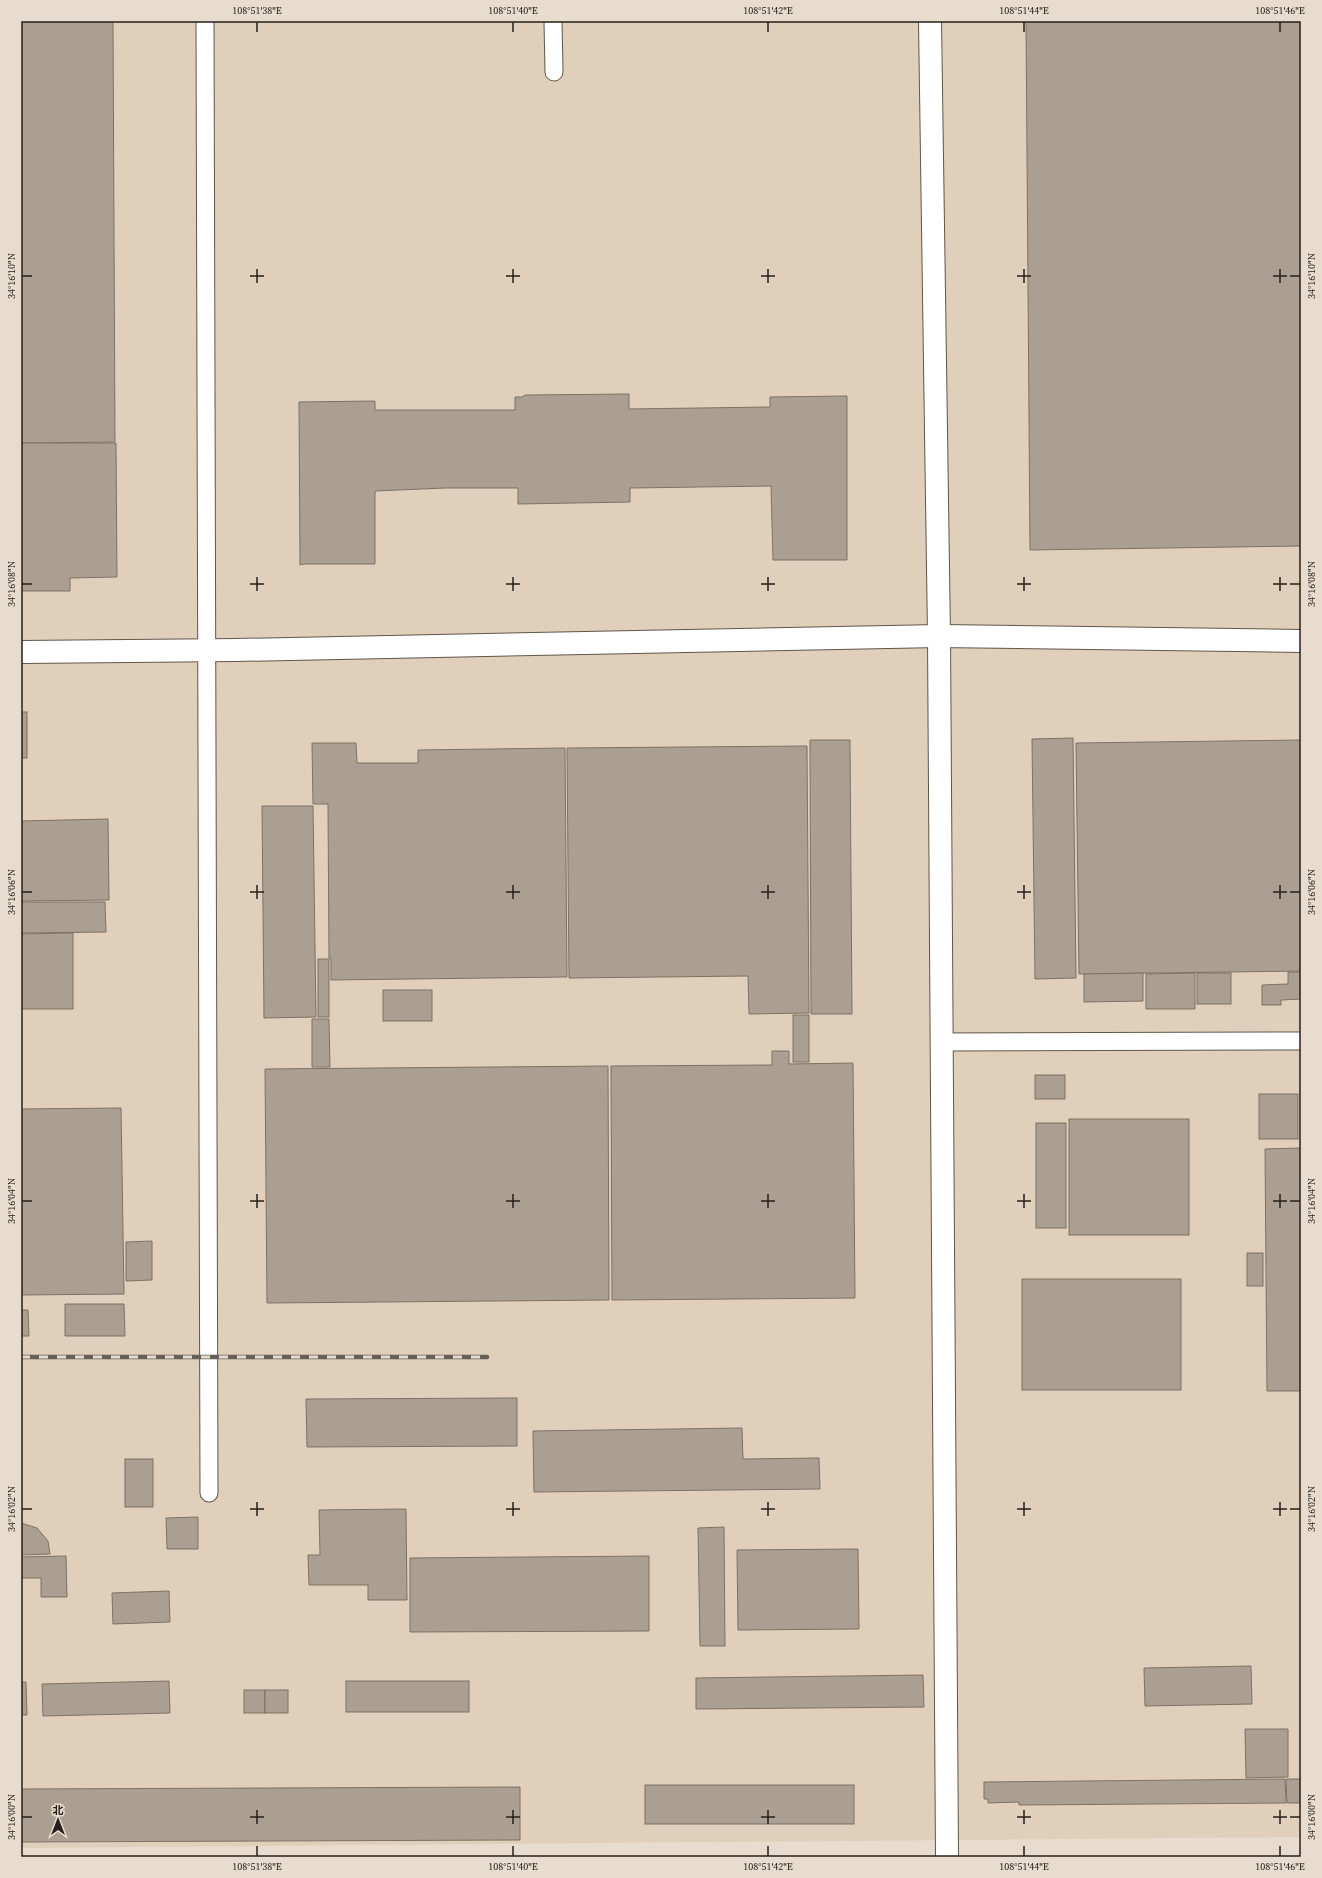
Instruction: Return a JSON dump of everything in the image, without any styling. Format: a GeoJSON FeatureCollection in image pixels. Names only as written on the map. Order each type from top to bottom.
{"type":"FeatureCollection","features":[{"type":"Feature","properties":{"kind":"street"},"geometry":{"type":"LineString","coordinates":[[930,21],[939,636],[947,1857]]}},
{"type":"Feature","properties":{"kind":"street"},"geometry":{"type":"LineString","coordinates":[[21,652],[206,650],[939,636],[1301,641]]}},
{"type":"Feature","properties":{"kind":"lane"},"geometry":{"type":"LineString","coordinates":[[205,21],[209,1493]]}},
{"type":"Feature","properties":{"kind":"lane"},"geometry":{"type":"LineString","coordinates":[[554,21],[554,72]]}},
{"type":"Feature","properties":{"kind":"lane"},"geometry":{"type":"LineString","coordinates":[[941,1042],[1301,1041]]}},
{"type":"Feature","properties":{"kind":"shaded area"},"geometry":{"type":"Polygon","coordinates":[[[21,21],[1301,21],[1301,1837],[21,1848],[21,21]]]}},
{"type":"Feature","properties":{"kind":"building"},"geometry":{"type":"Polygon","coordinates":[[[21,21],[113,21],[115,442],[21,443],[21,21]]]}},
{"type":"Feature","properties":{"kind":"building"},"geometry":{"type":"Polygon","coordinates":[[[1026,21],[1301,21],[1301,546],[1030,550],[1026,21]]]}},
{"type":"Feature","properties":{"kind":"building"},"geometry":{"type":"Polygon","coordinates":[[[629,394],[629,409],[770,407],[770,397],[847,396],[847,560],[773,560],[771,486],[630,488],[630,502],[518,504],[518,488],[445,488],[375,491],[375,564],[300,565],[299,402],[375,401],[375,410],[515,410],[515,397],[522,397],[525,395],[629,394]]]}},
{"type":"Feature","properties":{"kind":"building"},"geometry":{"type":"Polygon","coordinates":[[[21,443],[116,443],[117,577],[70,578],[70,591],[21,591],[21,443]]]}},
{"type":"Feature","properties":{"kind":"building"},"geometry":{"type":"Polygon","coordinates":[[[21,712],[27,712],[27,758],[21,758],[21,712]]]}},
{"type":"Feature","properties":{"kind":"building"},"geometry":{"type":"Polygon","coordinates":[[[1073,738],[1076,978],[1035,979],[1032,739],[1073,738]]]}},
{"type":"Feature","properties":{"kind":"building"},"geometry":{"type":"Polygon","coordinates":[[[810,740],[850,740],[852,1014],[811,1014],[810,740]]]}},
{"type":"Feature","properties":{"kind":"building"},"geometry":{"type":"Polygon","coordinates":[[[1301,740],[1301,971],[1079,974],[1076,743],[1301,740]]]}},
{"type":"Feature","properties":{"kind":"building"},"geometry":{"type":"Polygon","coordinates":[[[312,743],[356,743],[357,763],[418,763],[418,750],[565,748],[567,977],[331,980],[331,958],[329,958],[328,804],[313,804],[312,743]]]}},
{"type":"Feature","properties":{"kind":"building"},"geometry":{"type":"Polygon","coordinates":[[[807,746],[809,1013],[749,1014],[748,976],[569,978],[567,748],[807,746]]]}},
{"type":"Feature","properties":{"kind":"building"},"geometry":{"type":"Polygon","coordinates":[[[262,806],[313,806],[316,1017],[264,1018],[262,806]]]}},
{"type":"Feature","properties":{"kind":"building"},"geometry":{"type":"Polygon","coordinates":[[[108,819],[109,900],[21,901],[21,821],[108,819]]]}},
{"type":"Feature","properties":{"kind":"building"},"geometry":{"type":"Polygon","coordinates":[[[21,902],[105,902],[106,932],[21,933],[21,902]]]}},
{"type":"Feature","properties":{"kind":"building"},"geometry":{"type":"Polygon","coordinates":[[[73,933],[73,1009],[21,1009],[21,934],[73,933]]]}},
{"type":"Feature","properties":{"kind":"building"},"geometry":{"type":"Polygon","coordinates":[[[318,959],[329,959],[329,1017],[318,1017],[318,959]]]}},
{"type":"Feature","properties":{"kind":"building"},"geometry":{"type":"Polygon","coordinates":[[[1288,972],[1301,972],[1301,999],[1281,1000],[1281,1005],[1262,1005],[1262,985],[1288,984],[1288,972]]]}},
{"type":"Feature","properties":{"kind":"building"},"geometry":{"type":"Polygon","coordinates":[[[1143,973],[1143,1001],[1084,1002],[1084,974],[1143,973]]]}},
{"type":"Feature","properties":{"kind":"building"},"geometry":{"type":"Polygon","coordinates":[[[1195,973],[1195,1009],[1146,1009],[1146,974],[1195,973]]]}},
{"type":"Feature","properties":{"kind":"building"},"geometry":{"type":"Polygon","coordinates":[[[1197,973],[1231,973],[1231,1004],[1197,1004],[1197,973]]]}},
{"type":"Feature","properties":{"kind":"building"},"geometry":{"type":"Polygon","coordinates":[[[383,990],[432,990],[432,1021],[383,1021],[383,990]]]}},
{"type":"Feature","properties":{"kind":"building"},"geometry":{"type":"Polygon","coordinates":[[[793,1015],[809,1015],[809,1062],[793,1062],[793,1015]]]}},
{"type":"Feature","properties":{"kind":"building"},"geometry":{"type":"Polygon","coordinates":[[[312,1019],[329,1019],[330,1067],[312,1067],[312,1019]]]}},
{"type":"Feature","properties":{"kind":"building"},"geometry":{"type":"Polygon","coordinates":[[[772,1051],[789,1051],[789,1064],[853,1063],[855,1298],[612,1300],[611,1066],[772,1065],[772,1051]]]}},
{"type":"Feature","properties":{"kind":"building"},"geometry":{"type":"Polygon","coordinates":[[[608,1066],[609,1300],[267,1303],[265,1069],[608,1066]]]}},
{"type":"Feature","properties":{"kind":"building"},"geometry":{"type":"Polygon","coordinates":[[[1035,1075],[1065,1075],[1065,1099],[1035,1099],[1035,1075]]]}},
{"type":"Feature","properties":{"kind":"building"},"geometry":{"type":"Polygon","coordinates":[[[1259,1094],[1298,1094],[1298,1139],[1259,1139],[1259,1094]]]}},
{"type":"Feature","properties":{"kind":"building"},"geometry":{"type":"Polygon","coordinates":[[[121,1108],[124,1294],[21,1295],[21,1109],[121,1108]]]}},
{"type":"Feature","properties":{"kind":"building"},"geometry":{"type":"Polygon","coordinates":[[[1069,1119],[1189,1119],[1189,1235],[1069,1235],[1069,1119]]]}},
{"type":"Feature","properties":{"kind":"building"},"geometry":{"type":"Polygon","coordinates":[[[1036,1123],[1066,1123],[1066,1228],[1036,1228],[1036,1123]]]}},
{"type":"Feature","properties":{"kind":"building"},"geometry":{"type":"Polygon","coordinates":[[[1301,1148],[1301,1391],[1267,1391],[1265,1149],[1301,1148]]]}},
{"type":"Feature","properties":{"kind":"building"},"geometry":{"type":"Polygon","coordinates":[[[152,1241],[152,1280],[126,1281],[126,1242],[152,1241]]]}},
{"type":"Feature","properties":{"kind":"building"},"geometry":{"type":"Polygon","coordinates":[[[1247,1253],[1263,1253],[1263,1286],[1247,1286],[1247,1253]]]}},
{"type":"Feature","properties":{"kind":"building"},"geometry":{"type":"Polygon","coordinates":[[[1022,1279],[1181,1279],[1181,1390],[1022,1390],[1022,1279]]]}},
{"type":"Feature","properties":{"kind":"building"},"geometry":{"type":"Polygon","coordinates":[[[65,1304],[124,1304],[125,1336],[65,1336],[65,1304]]]}},
{"type":"Feature","properties":{"kind":"building"},"geometry":{"type":"Polygon","coordinates":[[[21,1310],[28,1310],[29,1336],[21,1336],[21,1310]]]}},
{"type":"Feature","properties":{"kind":"building"},"geometry":{"type":"Polygon","coordinates":[[[517,1398],[517,1446],[307,1447],[306,1399],[517,1398]]]}},
{"type":"Feature","properties":{"kind":"building"},"geometry":{"type":"Polygon","coordinates":[[[742,1428],[743,1459],[819,1458],[820,1489],[534,1492],[533,1431],[742,1428]]]}},
{"type":"Feature","properties":{"kind":"building"},"geometry":{"type":"Polygon","coordinates":[[[125,1459],[153,1459],[153,1507],[125,1507],[125,1459]]]}},
{"type":"Feature","properties":{"kind":"building"},"geometry":{"type":"Polygon","coordinates":[[[406,1509],[407,1600],[368,1600],[368,1585],[309,1585],[308,1555],[320,1555],[319,1510],[406,1509]]]}},
{"type":"Feature","properties":{"kind":"building"},"geometry":{"type":"Polygon","coordinates":[[[198,1517],[198,1549],[167,1549],[166,1518],[198,1517]]]}},
{"type":"Feature","properties":{"kind":"building"},"geometry":{"type":"Polygon","coordinates":[[[21,1523],[37,1528],[48,1541],[50,1554],[21,1555],[21,1523]]]}},
{"type":"Feature","properties":{"kind":"building"},"geometry":{"type":"Polygon","coordinates":[[[724,1527],[725,1646],[700,1646],[698,1528],[724,1527]]]}},
{"type":"Feature","properties":{"kind":"building"},"geometry":{"type":"Polygon","coordinates":[[[858,1549],[859,1629],[738,1630],[737,1550],[858,1549]]]}},
{"type":"Feature","properties":{"kind":"building"},"geometry":{"type":"Polygon","coordinates":[[[66,1556],[67,1597],[41,1597],[41,1578],[21,1578],[21,1557],[66,1556]]]}},
{"type":"Feature","properties":{"kind":"building"},"geometry":{"type":"Polygon","coordinates":[[[649,1556],[649,1631],[410,1632],[410,1558],[649,1556]]]}},
{"type":"Feature","properties":{"kind":"building"},"geometry":{"type":"Polygon","coordinates":[[[169,1591],[170,1622],[113,1624],[112,1593],[169,1591]]]}},
{"type":"Feature","properties":{"kind":"building"},"geometry":{"type":"Polygon","coordinates":[[[1251,1666],[1252,1704],[1145,1706],[1144,1668],[1251,1666]]]}},
{"type":"Feature","properties":{"kind":"building"},"geometry":{"type":"Polygon","coordinates":[[[923,1675],[924,1707],[696,1709],[696,1678],[923,1675]]]}},
{"type":"Feature","properties":{"kind":"building"},"geometry":{"type":"Polygon","coordinates":[[[169,1681],[170,1713],[43,1716],[42,1684],[169,1681]]]}},
{"type":"Feature","properties":{"kind":"building"},"geometry":{"type":"Polygon","coordinates":[[[346,1681],[469,1681],[469,1712],[346,1712],[346,1681]]]}},
{"type":"Feature","properties":{"kind":"building"},"geometry":{"type":"Polygon","coordinates":[[[21,1682],[26,1682],[27,1715],[21,1715],[21,1682]]]}},
{"type":"Feature","properties":{"kind":"building"},"geometry":{"type":"Polygon","coordinates":[[[244,1690],[265,1690],[265,1713],[244,1713],[244,1690]]]}},
{"type":"Feature","properties":{"kind":"building"},"geometry":{"type":"Polygon","coordinates":[[[265,1690],[288,1690],[288,1713],[265,1713],[265,1690]]]}},
{"type":"Feature","properties":{"kind":"building"},"geometry":{"type":"Polygon","coordinates":[[[1245,1729],[1288,1729],[1288,1777],[1246,1778],[1245,1729]]]}},
{"type":"Feature","properties":{"kind":"building"},"geometry":{"type":"Polygon","coordinates":[[[1285,1779],[1286,1803],[1019,1805],[1019,1802],[988,1803],[988,1799],[984,1799],[984,1782],[1285,1779]]]}},
{"type":"Feature","properties":{"kind":"building"},"geometry":{"type":"Polygon","coordinates":[[[1286,1779],[1301,1779],[1301,1803],[1287,1803],[1286,1779]]]}},
{"type":"Feature","properties":{"kind":"building"},"geometry":{"type":"Polygon","coordinates":[[[645,1785],[854,1785],[854,1824],[645,1824],[645,1785]]]}},
{"type":"Feature","properties":{"kind":"building"},"geometry":{"type":"Polygon","coordinates":[[[520,1787],[520,1840],[21,1842],[21,1789],[520,1787]]]}},
{"type":"Feature","properties":{"kind":"railway"},"geometry":{"type":"LineString","coordinates":[[21,1357],[487,1357]]}}]}
